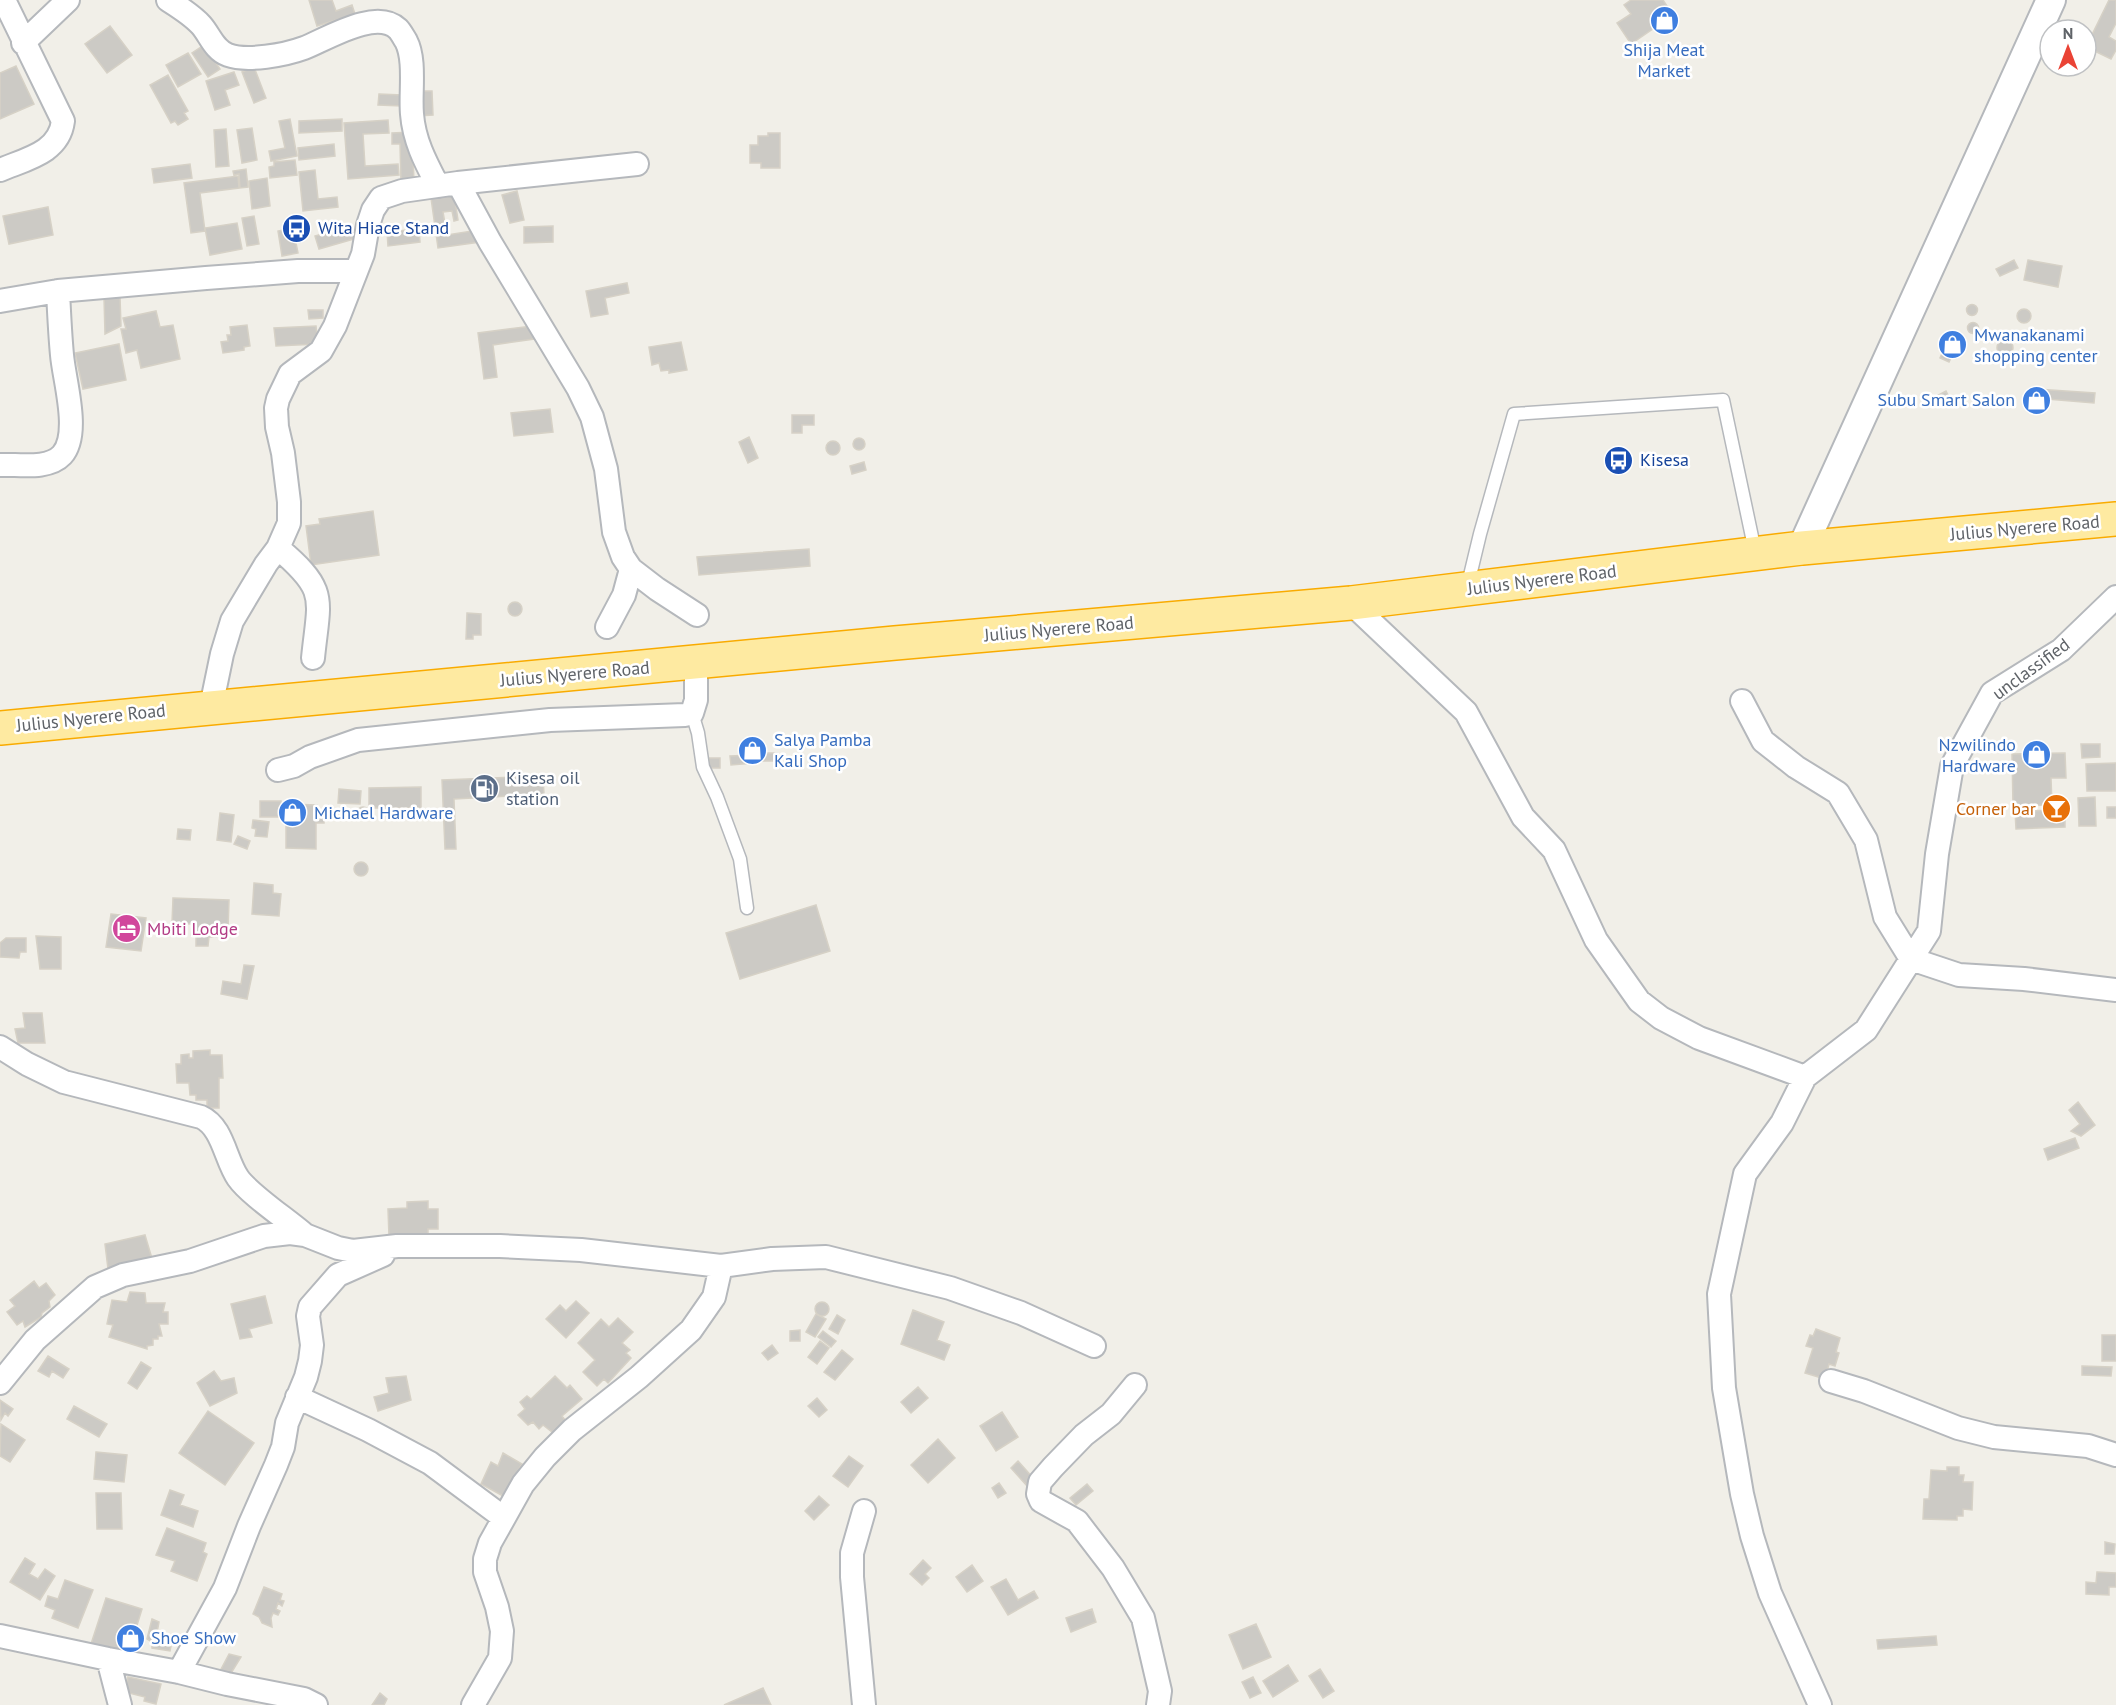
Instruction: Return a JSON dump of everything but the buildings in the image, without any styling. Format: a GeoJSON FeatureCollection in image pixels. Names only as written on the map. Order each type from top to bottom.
{"type":"FeatureCollection","features":[{"type":"Feature","properties":{"kind":"highway","name":"Julius Nyerere Road"},"geometry":{"type":"LineString","coordinates":[[0,728],[1351,603],[1802,548],[2116,519]]}},
{"type":"Feature","properties":{"kind":"street"},"geometry":{"type":"LineString","coordinates":[[0,170],[40,153],[55,143],[62,132],[63,121],[4,0]]}},
{"type":"Feature","properties":{"kind":"street"},"geometry":{"type":"LineString","coordinates":[[23,43],[68,0]]}},
{"type":"Feature","properties":{"kind":"street"},"geometry":{"type":"LineString","coordinates":[[168,0],[201,24],[216,47],[226,55],[243,58],[275,55],[303,48],[360,24],[380,22],[398,28],[408,45],[411,71],[411,113],[415,138],[423,157],[448,184],[490,242],[578,388],[592,417],[606,469],[614,532],[623,557],[631,569],[697,615]]}},
{"type":"Feature","properties":{"kind":"street"},"geometry":{"type":"LineString","coordinates":[[1802,548],[2051,0]]}},
{"type":"Feature","properties":{"kind":"street"},"geometry":{"type":"LineString","coordinates":[[211,707],[222,654],[232,621],[278,548],[289,523],[283,453],[277,427],[278,399],[291,374],[321,351],[335,326],[363,254],[373,210],[381,198],[402,191],[448,184],[637,164]]}},
{"type":"Feature","properties":{"kind":"street"},"geometry":{"type":"LineString","coordinates":[[0,301],[58,291],[298,271],[356,271]]}},
{"type":"Feature","properties":{"kind":"street"},"geometry":{"type":"LineString","coordinates":[[0,465],[36,465],[54,461],[63,454],[69,443],[71,428],[62,357],[58,291]]}},
{"type":"Feature","properties":{"kind":"street"},"geometry":{"type":"LineString","coordinates":[[278,548],[313,584],[319,601],[313,658]]}},
{"type":"Feature","properties":{"kind":"street"},"geometry":{"type":"LineString","coordinates":[[607,627],[624,595],[631,569]]}},
{"type":"Feature","properties":{"kind":"street","name":"unclassified"},"geometry":{"type":"LineString","coordinates":[[1805,1077],[1866,1030],[1929,931],[1937,854],[1952,766],[1992,693],[2061,650],[2116,597]]}},
{"type":"Feature","properties":{"kind":"street"},"geometry":{"type":"LineString","coordinates":[[1351,603],[1466,712],[1523,817],[1554,850],[1596,940],[1639,1001],[1661,1018],[1699,1038],[1805,1077],[1782,1123],[1745,1174],[1719,1294],[1724,1388],[1745,1504],[1770,1593],[1820,1705]]}},
{"type":"Feature","properties":{"kind":"street"},"geometry":{"type":"LineString","coordinates":[[278,770],[294,766],[310,757],[358,740],[550,720],[685,715],[692,713],[696,700],[696,663]]}},
{"type":"Feature","properties":{"kind":"street"},"geometry":{"type":"LineString","coordinates":[[1742,701],[1763,741],[1796,767],[1838,793],[1866,840],[1885,918],[1911,959],[1959,975],[2116,990]]}},
{"type":"Feature","properties":{"kind":"street"},"geometry":{"type":"LineString","coordinates":[[0,1047],[27,1064],[64,1082],[210,1121],[216,1127],[232,1168],[240,1181],[305,1235]]}},
{"type":"Feature","properties":{"kind":"street"},"geometry":{"type":"LineString","coordinates":[[0,1383],[35,1340],[94,1287],[123,1275],[190,1261],[264,1236],[290,1233],[305,1235],[338,1248],[353,1251],[397,1246],[500,1246],[581,1250],[721,1266],[772,1259],[826,1257],[950,1288],[1022,1313],[1094,1346]]}},
{"type":"Feature","properties":{"kind":"street"},"geometry":{"type":"LineString","coordinates":[[179,1672],[225,1588],[283,1447],[287,1423],[306,1377],[310,1361],[312,1345],[308,1316],[310,1307],[338,1275],[397,1246]]}},
{"type":"Feature","properties":{"kind":"street"},"geometry":{"type":"LineString","coordinates":[[473,1705],[500,1658],[502,1631],[497,1607],[485,1572],[485,1558],[490,1543],[523,1484],[544,1457],[572,1430],[639,1377],[691,1330],[714,1297],[721,1266]]}},
{"type":"Feature","properties":{"kind":"street"},"geometry":{"type":"LineString","coordinates":[[1831,1381],[1967,1430],[1994,1437],[2088,1446],[2116,1455]]}},
{"type":"Feature","properties":{"kind":"street"},"geometry":{"type":"LineString","coordinates":[[1135,1385],[1111,1414],[1084,1435],[1053,1467],[1040,1482],[1038,1494],[1041,1501],[1077,1521],[1113,1568],[1138,1609],[1143,1618],[1160,1691],[1158,1705]]}},
{"type":"Feature","properties":{"kind":"street"},"geometry":{"type":"LineString","coordinates":[[297,1397],[430,1463],[504,1518]]}},
{"type":"Feature","properties":{"kind":"street"},"geometry":{"type":"LineString","coordinates":[[864,1511],[852,1553],[852,1577],[864,1705]]}},
{"type":"Feature","properties":{"kind":"street"},"geometry":{"type":"LineString","coordinates":[[0,1636],[179,1672],[304,1700],[316,1705]]}},
{"type":"Feature","properties":{"kind":"street"},"geometry":{"type":"LineString","coordinates":[[108,1659],[120,1705]]}},
{"type":"Feature","properties":{"kind":"lane"},"geometry":{"type":"LineString","coordinates":[[1466,589],[1514,414],[1723,400],[1756,554]]}},
{"type":"Feature","properties":{"kind":"lane"},"geometry":{"type":"LineString","coordinates":[[692,713],[698,733],[703,767],[721,806],[740,859],[747,908]]}},
{"type":"Feature","properties":{"kind":"place","name":"Shija Meat Market"},"geometry":{"type":"Point","coordinates":[1664,21]}},
{"type":"Feature","properties":{"kind":"place","name":"Wita Hiace Stand"},"geometry":{"type":"Point","coordinates":[297,228]}},
{"type":"Feature","properties":{"kind":"place","name":"Mwanakanami shopping center"},"geometry":{"type":"Point","coordinates":[1953,345]}},
{"type":"Feature","properties":{"kind":"place","name":"Subu Smart Salon"},"geometry":{"type":"Point","coordinates":[2036,400]}},
{"type":"Feature","properties":{"kind":"place","name":"Kisesa"},"geometry":{"type":"Point","coordinates":[1619,460]}},
{"type":"Feature","properties":{"kind":"place","name":"Salya Pamba Kali Shop"},"geometry":{"type":"Point","coordinates":[753,750]}},
{"type":"Feature","properties":{"kind":"place","name":"Nzwilindo Hardware"},"geometry":{"type":"Point","coordinates":[2037,755]}},
{"type":"Feature","properties":{"kind":"place","name":"Kisesa oil station"},"geometry":{"type":"Point","coordinates":[485,788]}},
{"type":"Feature","properties":{"kind":"place","name":"Corner bar"},"geometry":{"type":"Point","coordinates":[2057,809]}},
{"type":"Feature","properties":{"kind":"place","name":"Michael Hardware"},"geometry":{"type":"Point","coordinates":[293,813]}},
{"type":"Feature","properties":{"kind":"place","name":"Mbiti Lodge"},"geometry":{"type":"Point","coordinates":[126,929]}},
{"type":"Feature","properties":{"kind":"place","name":"Shoe Show"},"geometry":{"type":"Point","coordinates":[130,1638]}}]}
